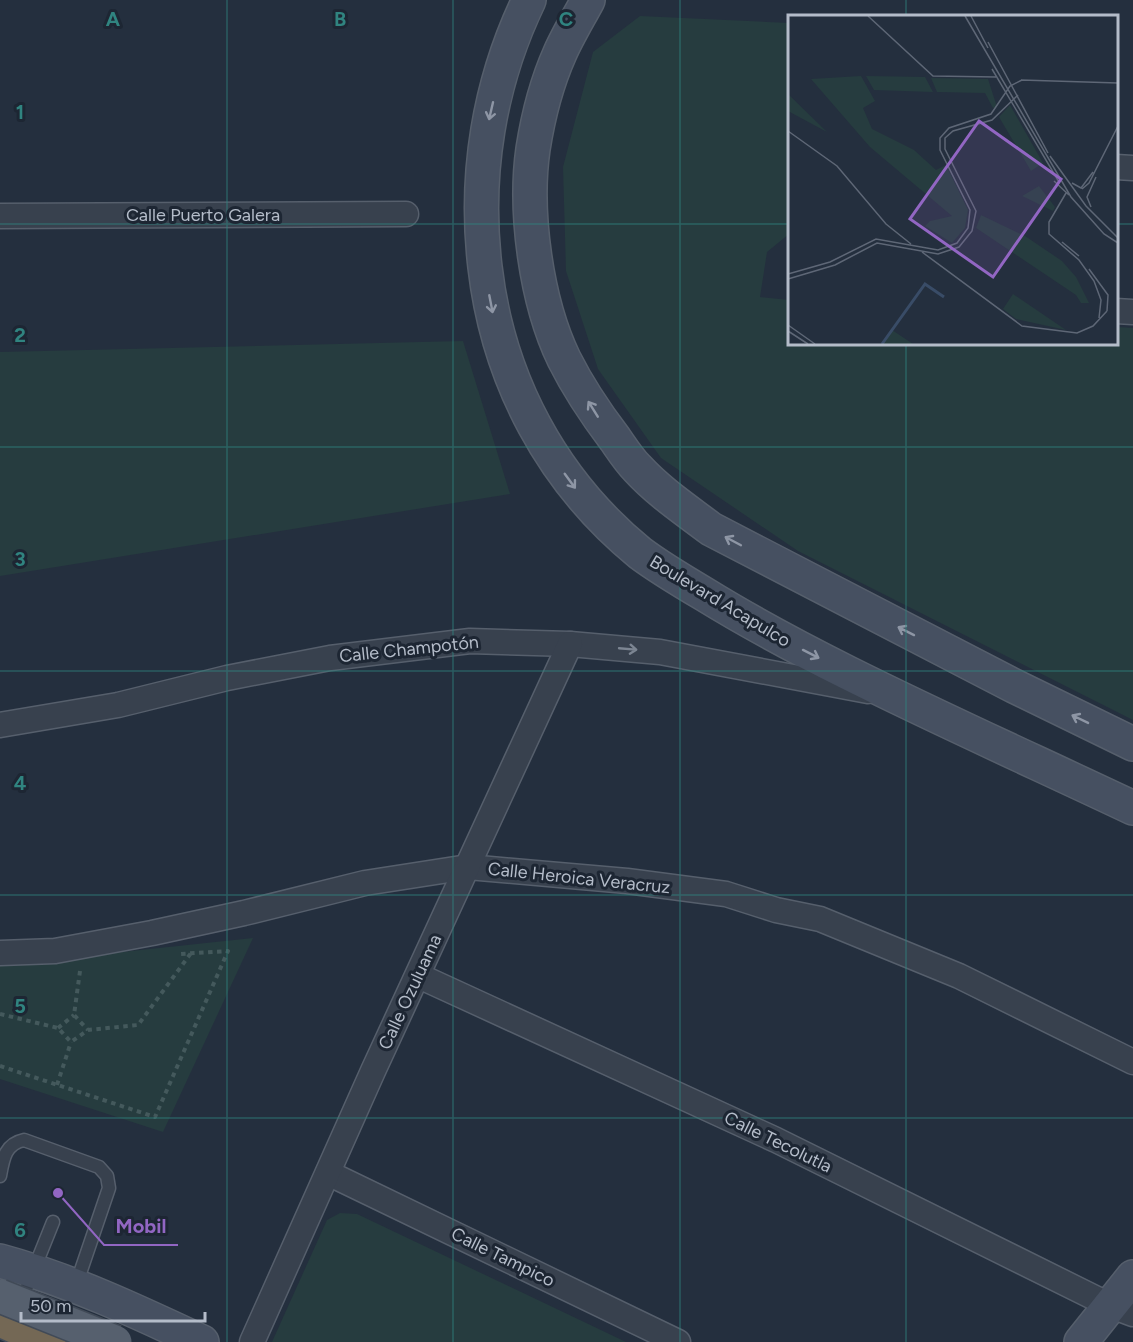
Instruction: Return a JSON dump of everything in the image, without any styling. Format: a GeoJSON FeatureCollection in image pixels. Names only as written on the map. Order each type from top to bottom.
{"type":"FeatureCollection","features":[{"type":"Feature","properties":{"kind":"highway"},"geometry":{"type":"LineString","coordinates":[[4,1314],[50,1342]]}},
{"type":"Feature","properties":{"kind":"main road","name":"Boulevard Acapulco"},"geometry":{"type":"LineString","coordinates":[[529,0],[506,54],[485,136],[481,241],[486,284],[506,364],[521,402],[557,463],[582,498],[642,554],[757,627],[892,695],[1133,808]]}},
{"type":"Feature","properties":{"kind":"main road"},"geometry":{"type":"LineString","coordinates":[[588,0],[560,53],[545,99],[533,149],[530,221],[551,325],[564,358],[594,412],[637,468],[675,502],[711,529],[1004,681],[1133,744]]}},
{"type":"Feature","properties":{"kind":"main road"},"geometry":{"type":"LineString","coordinates":[[0,1261],[33,1270],[103,1296],[201,1342]]}},
{"type":"Feature","properties":{"kind":"main road"},"geometry":{"type":"LineString","coordinates":[[1081,1342],[1121,1309],[1133,1278]]}},
{"type":"Feature","properties":{"kind":"main road"},"geometry":{"type":"LineString","coordinates":[[4,1314],[116,1342]]}},
{"type":"Feature","properties":{"kind":"street"},"geometry":{"type":"LineString","coordinates":[[1118,167],[1133,168]]}},
{"type":"Feature","properties":{"kind":"street","name":"Calle Puerto Galera"},"geometry":{"type":"LineString","coordinates":[[0,216],[406,214]]}},
{"type":"Feature","properties":{"kind":"street"},"geometry":{"type":"LineString","coordinates":[[1118,311],[1133,312]]}},
{"type":"Feature","properties":{"kind":"street","name":"Calle Champotón"},"geometry":{"type":"LineString","coordinates":[[0,725],[118,705],[228,678],[330,658],[470,641],[570,644],[660,652],[892,695]]}},
{"type":"Feature","properties":{"kind":"street","name":"Calle Ozuluama"},"geometry":{"type":"LineString","coordinates":[[252,1342],[570,644]]}},
{"type":"Feature","properties":{"kind":"street","name":"Calle Heroica Veracruz"},"geometry":{"type":"LineString","coordinates":[[0,953],[55,951],[244,913],[365,883],[468,867],[627,881],[726,894],[776,910],[820,919],[959,976],[1133,1062]]}},
{"type":"Feature","properties":{"kind":"street","name":"Calle Tecolutla"},"geometry":{"type":"LineString","coordinates":[[419,976],[776,1140],[1121,1309]]}},
{"type":"Feature","properties":{"kind":"street","name":"Calle Tampico"},"geometry":{"type":"LineString","coordinates":[[328,1173],[678,1342]]}},
{"type":"Feature","properties":{"kind":"lane"},"geometry":{"type":"LineString","coordinates":[[0,1176],[4,1155],[16,1142],[24,1140],[75,1164],[99,1167],[107,1176],[110,1188],[76,1286]]}},
{"type":"Feature","properties":{"kind":"lane"},"geometry":{"type":"LineString","coordinates":[[4,1314],[33,1270],[53,1222]]}},
{"type":"Feature","properties":{"kind":"path"},"geometry":{"type":"LineString","coordinates":[[0,1066],[57,1085],[155,1117],[228,951],[192,953],[138,1025],[88,1030],[71,1042],[57,1085]]}},
{"type":"Feature","properties":{"kind":"path"},"geometry":{"type":"LineString","coordinates":[[58,1028],[74,1015],[82,961]]}},
{"type":"Feature","properties":{"kind":"path"},"geometry":{"type":"LineString","coordinates":[[0,1014],[58,1028],[71,1042]]}},
{"type":"Feature","properties":{"kind":"path"},"geometry":{"type":"LineString","coordinates":[[74,1015],[88,1030]]}},
{"type":"Feature","properties":{"kind":"green space"},"geometry":{"type":"Polygon","coordinates":[[[640,16],[788,23],[788,235],[767,252],[760,297],[788,300],[788,345],[1118,345],[1118,327],[1133,328],[1133,720],[798,551],[661,458],[598,369],[566,271],[563,167],[593,52],[640,16]]]}},
{"type":"Feature","properties":{"kind":"green space"},"geometry":{"type":"Polygon","coordinates":[[[463,341],[510,494],[0,576],[0,352],[463,341]]]}},
{"type":"Feature","properties":{"kind":"green space"},"geometry":{"type":"Polygon","coordinates":[[[253,938],[163,1132],[0,1079],[0,965],[253,938]]]}},
{"type":"Feature","properties":{"kind":"green space"},"geometry":{"type":"Polygon","coordinates":[[[340,1213],[357,1214],[626,1342],[272,1342],[327,1220],[340,1213]]]}},
{"type":"Feature","properties":{"kind":"place","name":"Mobil"},"geometry":{"type":"Point","coordinates":[58,1193]}}]}
